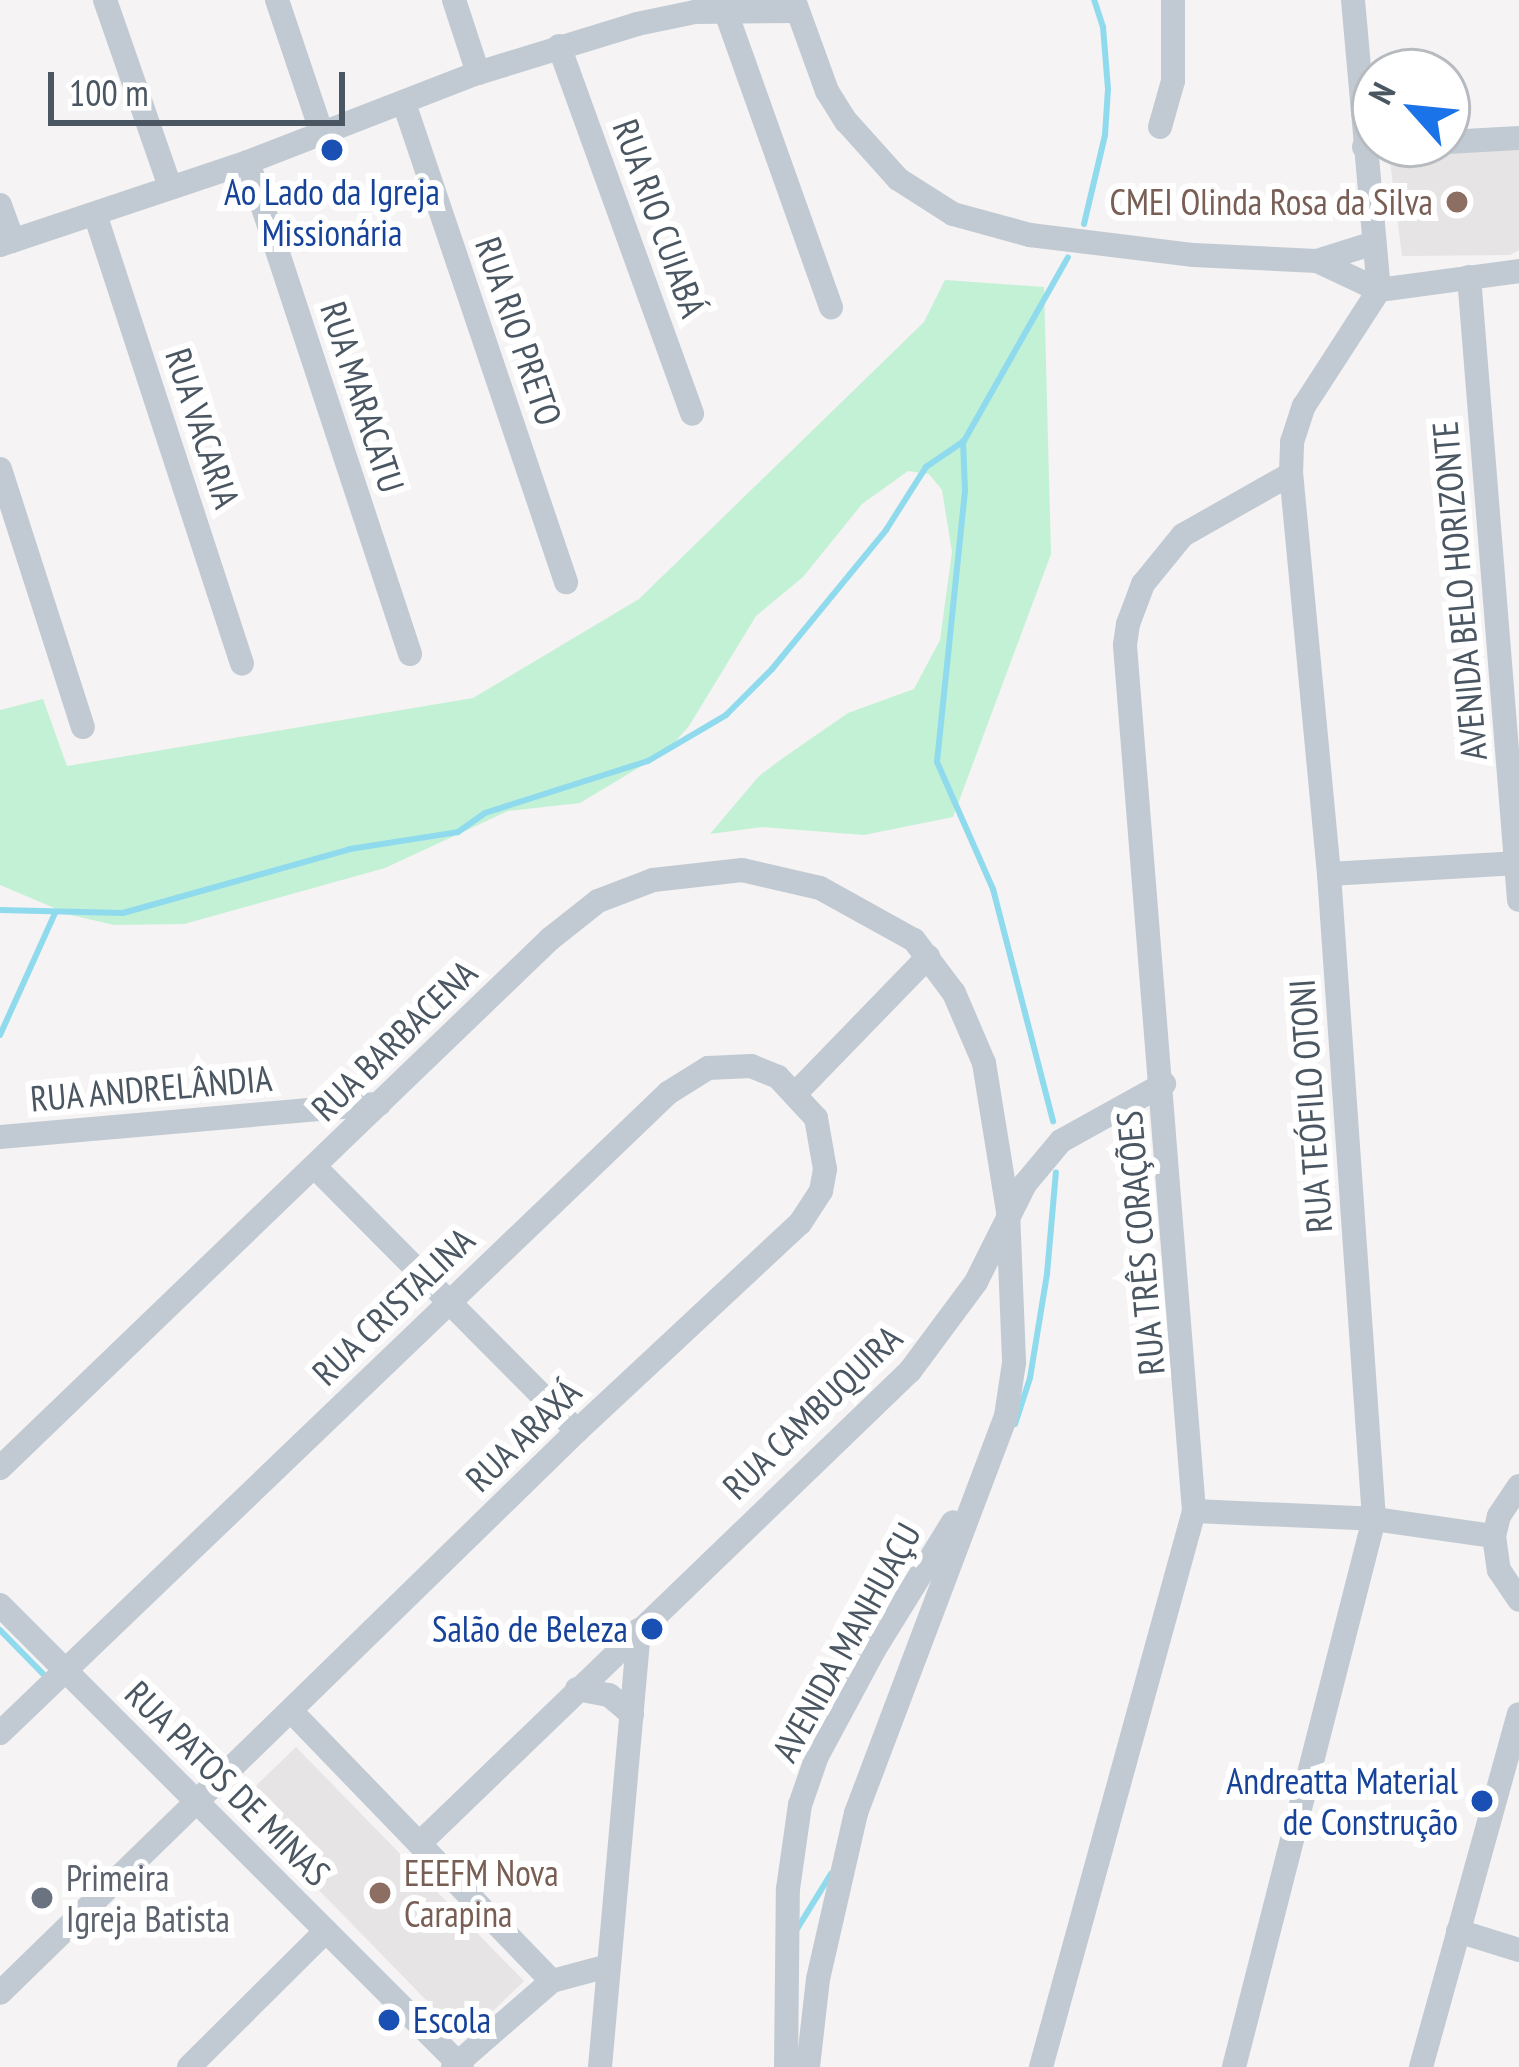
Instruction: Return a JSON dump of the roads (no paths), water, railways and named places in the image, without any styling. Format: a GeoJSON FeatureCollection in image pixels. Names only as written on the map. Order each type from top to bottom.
{"type":"FeatureCollection","features":[{"type":"Feature","properties":{"kind":"street"},"geometry":{"type":"LineString","coordinates":[[105,0],[170,187]]}},
{"type":"Feature","properties":{"kind":"street"},"geometry":{"type":"LineString","coordinates":[[277,0],[321,131]]}},
{"type":"Feature","properties":{"kind":"street"},"geometry":{"type":"LineString","coordinates":[[454,0],[478,73]]}},
{"type":"Feature","properties":{"kind":"street"},"geometry":{"type":"LineString","coordinates":[[1160,127],[1173,81],[1173,0]]}},
{"type":"Feature","properties":{"kind":"street"},"geometry":{"type":"LineString","coordinates":[[1353,0],[1357,48]]}},
{"type":"Feature","properties":{"kind":"street"},"geometry":{"type":"LineString","coordinates":[[0,205],[6,243],[248,162],[559,46],[633,12],[796,6],[827,92],[846,121],[898,179],[953,214],[1030,235],[1194,255],[1317,261],[1374,242]]}},
{"type":"Feature","properties":{"kind":"street"},"geometry":{"type":"LineString","coordinates":[[724,7],[831,307]]}},
{"type":"Feature","properties":{"kind":"street","name":"RUA RIO CUIABÁ"},"geometry":{"type":"LineString","coordinates":[[559,46],[692,414]]}},
{"type":"Feature","properties":{"kind":"street","name":"RUA RIO PRETO"},"geometry":{"type":"LineString","coordinates":[[404,103],[566,582]]}},
{"type":"Feature","properties":{"kind":"street"},"geometry":{"type":"LineString","coordinates":[[1471,141],[1519,138]]}},
{"type":"Feature","properties":{"kind":"street","name":"RUA MARACATU"},"geometry":{"type":"LineString","coordinates":[[248,162],[410,654]]}},
{"type":"Feature","properties":{"kind":"street"},"geometry":{"type":"LineString","coordinates":[[1366,168],[1379,290]]}},
{"type":"Feature","properties":{"kind":"street","name":"RUA VACARIA"},"geometry":{"type":"LineString","coordinates":[[95,214],[242,664]]}},
{"type":"Feature","properties":{"kind":"street"},"geometry":{"type":"LineString","coordinates":[[1374,242],[1392,269],[1422,284]]}},
{"type":"Feature","properties":{"kind":"street"},"geometry":{"type":"LineString","coordinates":[[1317,261],[1379,290],[1519,272]]}},
{"type":"Feature","properties":{"kind":"street","name":"AVENIDA BELO HORIZONTE"},"geometry":{"type":"LineString","coordinates":[[1469,277],[1519,900]]}},
{"type":"Feature","properties":{"kind":"street","name":"RUA TEÓFILO OTONI"},"geometry":{"type":"LineString","coordinates":[[1234,2067],[1374,1519],[1329,874],[1291,474],[1292,442],[1304,406],[1379,290]]}},
{"type":"Feature","properties":{"kind":"street"},"geometry":{"type":"LineString","coordinates":[[0,469],[83,727]]}},
{"type":"Feature","properties":{"kind":"street","name":"RUA TRÊS CORAÇÕES"},"geometry":{"type":"LineString","coordinates":[[1041,2067],[1194,1510],[1124,645],[1144,584],[1183,535],[1291,474]]}},
{"type":"Feature","properties":{"kind":"street"},"geometry":{"type":"LineString","coordinates":[[1329,874],[1518,862]]}},
{"type":"Feature","properties":{"kind":"street","name":"RUA BARBACENA"},"geometry":{"type":"LineString","coordinates":[[0,1468],[560,929],[618,891],[652,880],[742,870],[820,887],[921,948]]}},
{"type":"Feature","properties":{"kind":"street"},"geometry":{"type":"LineString","coordinates":[[796,1093],[921,948],[962,1007],[984,1063],[1008,1211]]}},
{"type":"Feature","properties":{"kind":"street","name":"RUA CRISTALINA"},"geometry":{"type":"LineString","coordinates":[[0,1733],[688,1078],[730,1063],[751,1066],[796,1093]]}},
{"type":"Feature","properties":{"kind":"street"},"geometry":{"type":"LineString","coordinates":[[1008,1211],[1060,1141],[1163,1084]]}},
{"type":"Feature","properties":{"kind":"street","name":"RUA ARAXÁ"},"geometry":{"type":"LineString","coordinates":[[0,1993],[812,1209],[825,1168],[823,1140],[816,1118],[796,1093]]}},
{"type":"Feature","properties":{"kind":"street","name":"RUA ANDRELÂNDIA"},"geometry":{"type":"LineString","coordinates":[[0,1137],[380,1104]]}},
{"type":"Feature","properties":{"kind":"street"},"geometry":{"type":"LineString","coordinates":[[315,1167],[577,1431]]}},
{"type":"Feature","properties":{"kind":"street","name":"AVENIDA MANHUAÇU"},"geometry":{"type":"LineString","coordinates":[[808,2067],[818,1979],[856,1813],[1006,1416],[1014,1363],[1008,1211]]}},
{"type":"Feature","properties":{"kind":"street","name":"RUA CAMBUQUIRA"},"geometry":{"type":"LineString","coordinates":[[421,1842],[910,1371],[976,1282],[1008,1211]]}},
{"type":"Feature","properties":{"kind":"street","name":"AVENIDA MANHUAÇU"},"geometry":{"type":"LineString","coordinates":[[786,2067],[788,1888],[800,1805],[817,1756],[874,1650],[982,1474]]}},
{"type":"Feature","properties":{"kind":"street"},"geometry":{"type":"LineString","coordinates":[[1519,1486],[1499,1516],[1494,1536],[1499,1570],[1519,1600]]}},
{"type":"Feature","properties":{"kind":"street"},"geometry":{"type":"LineString","coordinates":[[1194,1510],[1374,1519],[1494,1536]]}},
{"type":"Feature","properties":{"kind":"street","name":"RUA PATOS DE MINAS"},"geometry":{"type":"LineString","coordinates":[[0,1605],[458,2065]]}},
{"type":"Feature","properties":{"kind":"street"},"geometry":{"type":"LineString","coordinates":[[600,2067],[639,1630]]}},
{"type":"Feature","properties":{"kind":"street"},"geometry":{"type":"LineString","coordinates":[[578,1689],[609,1695],[632,1714]]}},
{"type":"Feature","properties":{"kind":"street"},"geometry":{"type":"LineString","coordinates":[[292,1712],[552,1982]]}},
{"type":"Feature","properties":{"kind":"street"},"geometry":{"type":"LineString","coordinates":[[1421,2067],[1519,1714]]}},
{"type":"Feature","properties":{"kind":"street"},"geometry":{"type":"LineString","coordinates":[[189,2067],[326,1931]]}},
{"type":"Feature","properties":{"kind":"street"},"geometry":{"type":"LineString","coordinates":[[1458,1931],[1519,1950]]}},
{"type":"Feature","properties":{"kind":"street"},"geometry":{"type":"LineString","coordinates":[[458,2065],[552,1982],[608,1966]]}},
{"type":"Feature","properties":{"kind":"waterway"},"geometry":{"type":"LineString","coordinates":[[1084,224],[1105,135],[1108,89],[1103,27],[1094,0]]}},
{"type":"Feature","properties":{"kind":"waterway"},"geometry":{"type":"LineString","coordinates":[[0,910],[123,913],[350,849],[458,832],[485,813],[648,761],[726,715],[772,669],[886,530],[926,467],[964,441],[1068,257]]}},
{"type":"Feature","properties":{"kind":"waterway"},"geometry":{"type":"LineString","coordinates":[[963,441],[965,491],[937,762],[993,889],[1053,1121]]}},
{"type":"Feature","properties":{"kind":"waterway"},"geometry":{"type":"LineString","coordinates":[[0,1035],[55,913]]}},
{"type":"Feature","properties":{"kind":"waterway"},"geometry":{"type":"LineString","coordinates":[[1015,1424],[1030,1378],[1047,1274],[1056,1172]]}},
{"type":"Feature","properties":{"kind":"waterway"},"geometry":{"type":"LineString","coordinates":[[0,1630],[46,1677]]}},
{"type":"Feature","properties":{"kind":"waterway"},"geometry":{"type":"LineString","coordinates":[[797,1929],[831,1874]]}},
{"type":"Feature","properties":{"kind":"place","name":"Ao Lado da Igreja Missionária"},"geometry":{"type":"Point","coordinates":[332,150]}},
{"type":"Feature","properties":{"kind":"place","name":"CMEI Olinda Rosa da Silva"},"geometry":{"type":"Point","coordinates":[1457,202]}},
{"type":"Feature","properties":{"kind":"place","name":"Salão de Beleza"},"geometry":{"type":"Point","coordinates":[652,1629]}},
{"type":"Feature","properties":{"kind":"place","name":"Andreatta Material de Construção"},"geometry":{"type":"Point","coordinates":[1482,1801]}},
{"type":"Feature","properties":{"kind":"place","name":"EEEFM Nova Carapina"},"geometry":{"type":"Point","coordinates":[380,1893]}},
{"type":"Feature","properties":{"kind":"place","name":"Primeira Igreja Batista"},"geometry":{"type":"Point","coordinates":[42,1898]}},
{"type":"Feature","properties":{"kind":"place","name":"Escola"},"geometry":{"type":"Point","coordinates":[389,2020]}}]}
